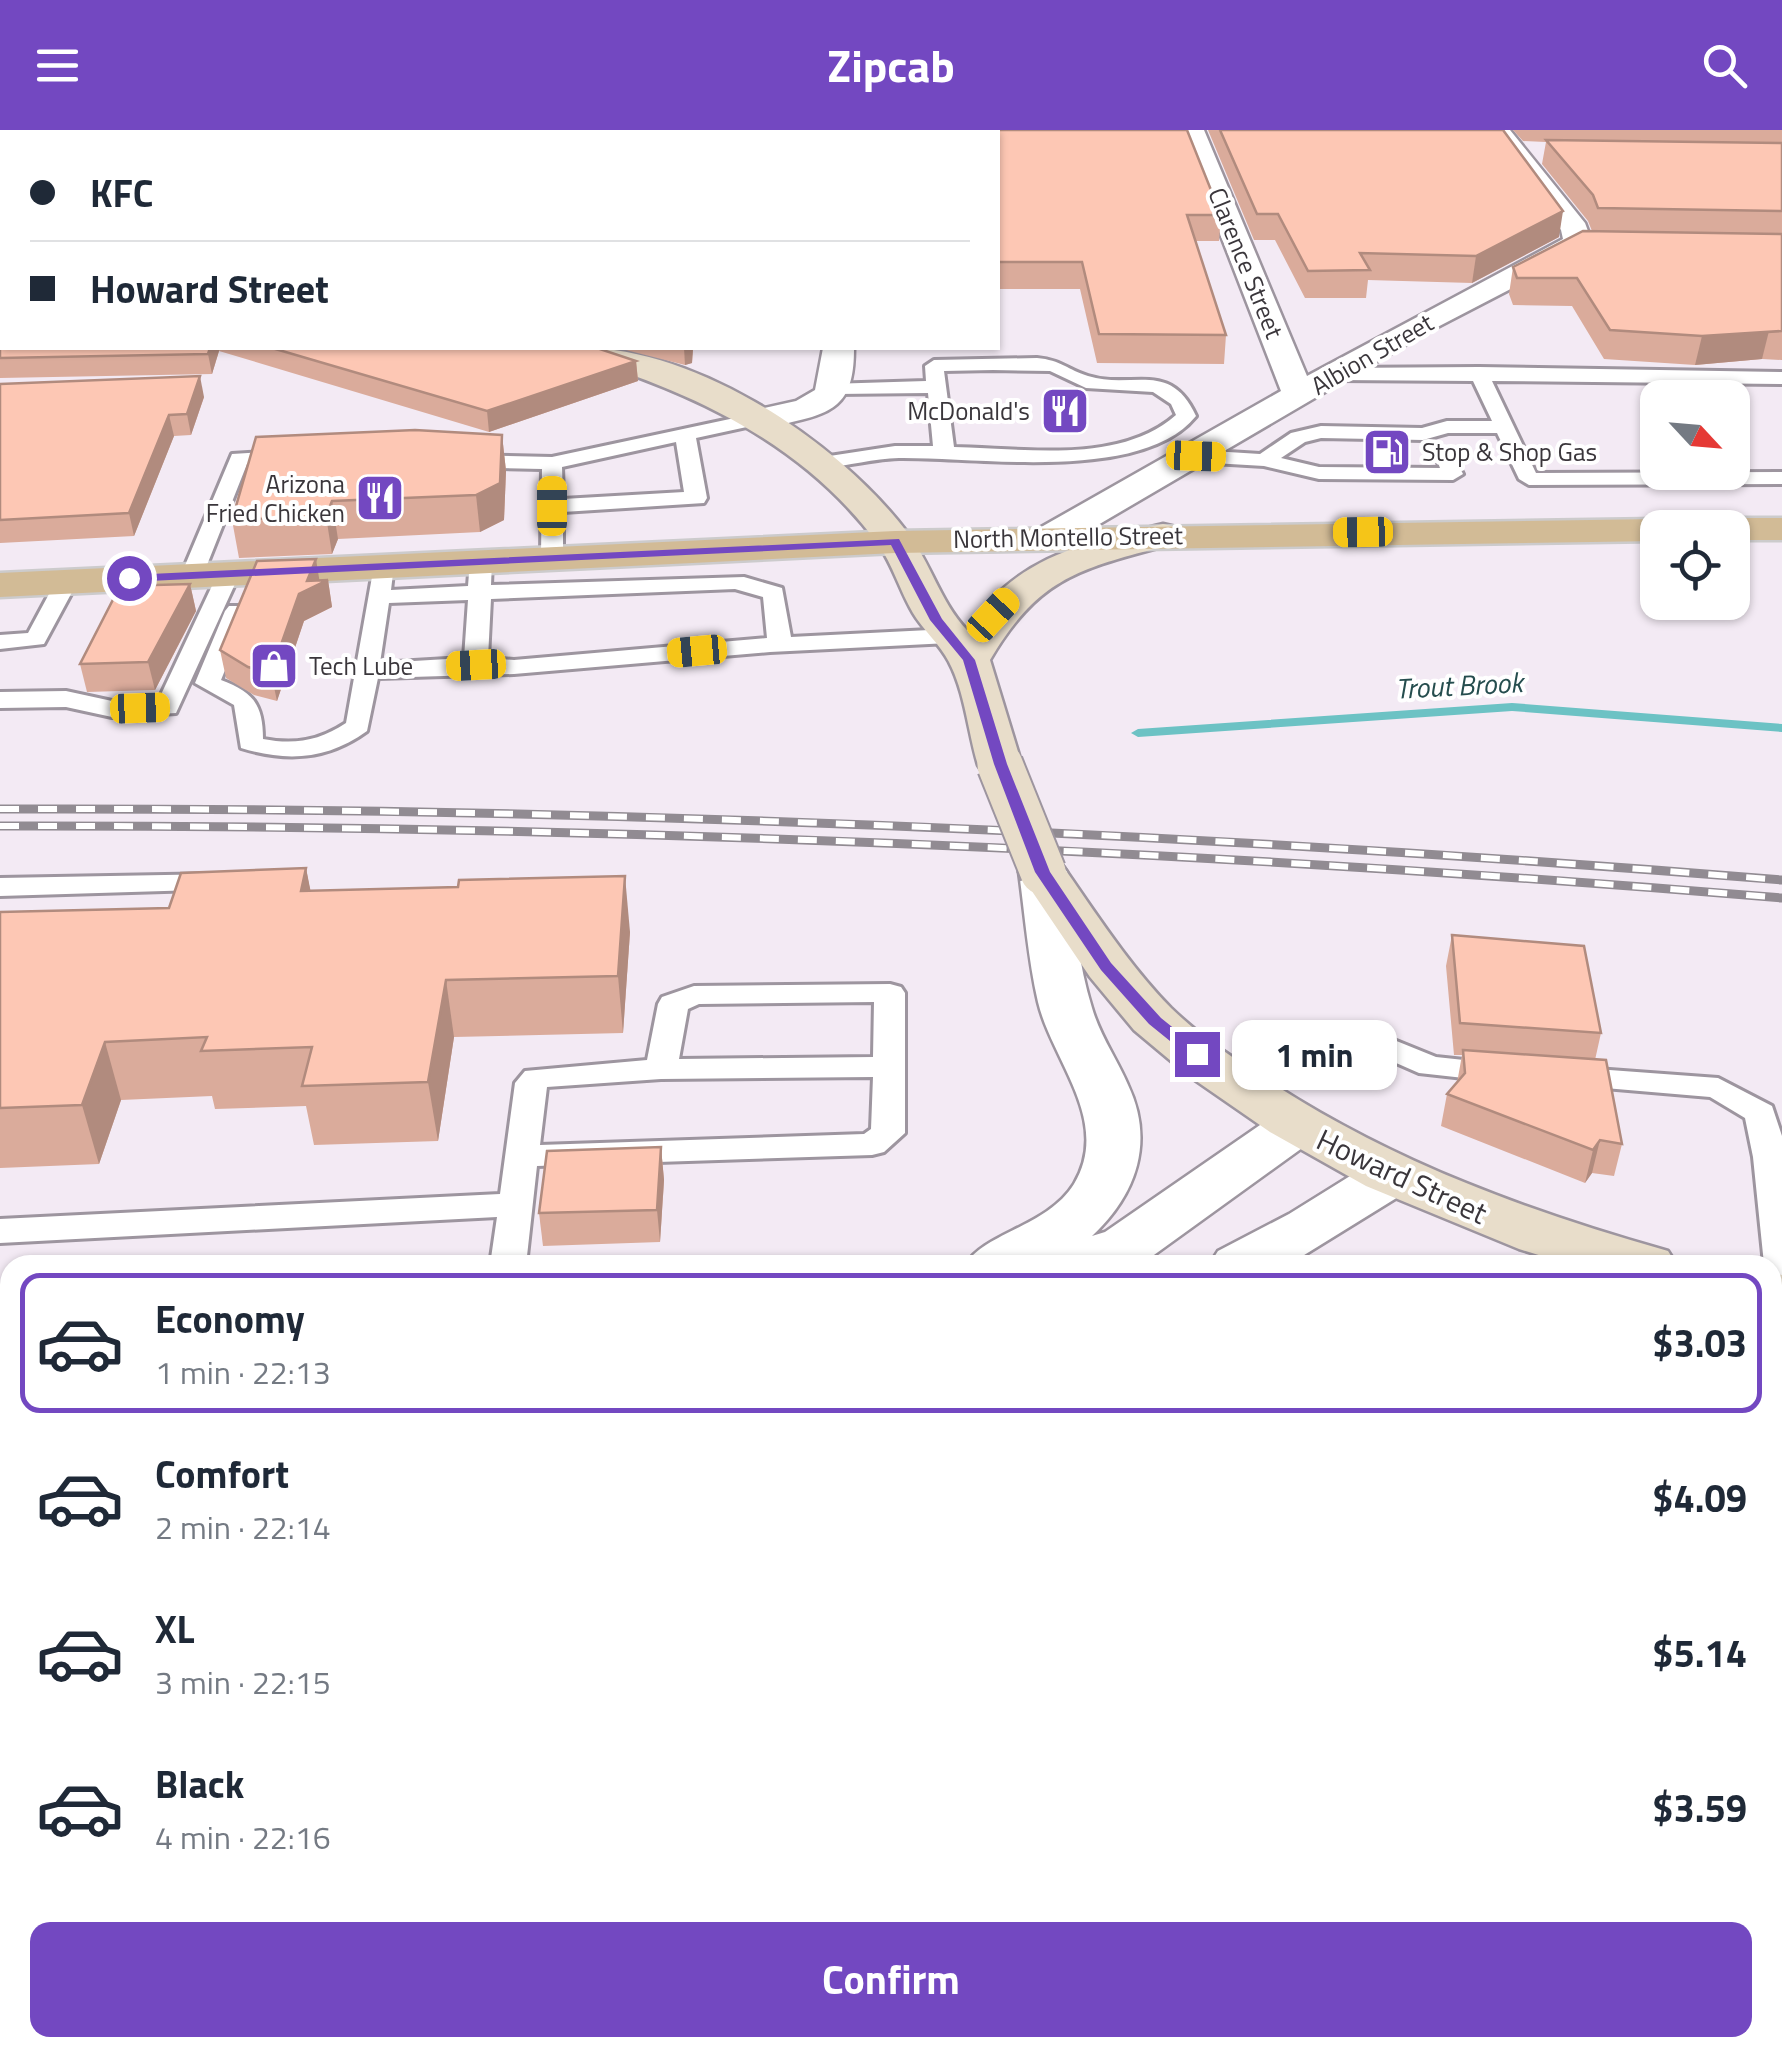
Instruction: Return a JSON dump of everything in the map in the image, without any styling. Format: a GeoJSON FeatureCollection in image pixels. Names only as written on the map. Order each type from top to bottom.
{"type":"FeatureCollection","features":[{"type":"Feature","properties":{"kind":"main road","name":"Howard Street"},"geometry":{"type":"LineString","coordinates":[[588,350],[689,382],[758,419],[822,463],[870,510],[895,542],[936,620],[959,648],[1042,872],[1106,966],[1155,1021],[1218,1072],[1296,1126],[1391,1176],[1514,1226],[1613,1255]]}},
{"type":"Feature","properties":{"kind":"main road"},"geometry":{"type":"LineString","coordinates":[[1750,529],[1782,529]]}},
{"type":"Feature","properties":{"kind":"main road","name":"North Montello Street"},"geometry":{"type":"LineString","coordinates":[[0,585],[224,574],[380,581],[479,577],[552,557],[895,542],[1163,534],[1640,530]]}},
{"type":"Feature","properties":{"kind":"main road"},"geometry":{"type":"LineString","coordinates":[[959,648],[1020,587],[1062,564],[1163,534]]}},
{"type":"Feature","properties":{"kind":"street","name":"Clarence Street"},"geometry":{"type":"LineString","coordinates":[[1192,130],[1299,396]]}},
{"type":"Feature","properties":{"kind":"street"},"geometry":{"type":"LineString","coordinates":[[1505,141],[1552,153]]}},
{"type":"Feature","properties":{"kind":"street"},"geometry":{"type":"LineString","coordinates":[[1505,141],[1575,229],[1577,239],[1572,246]]}},
{"type":"Feature","properties":{"kind":"street","name":"Albion Street"},"geometry":{"type":"LineString","coordinates":[[1048,538],[1414,328],[1572,246]]}},
{"type":"Feature","properties":{"kind":"street"},"geometry":{"type":"LineString","coordinates":[[1572,246],[1610,246]]}},
{"type":"Feature","properties":{"kind":"street"},"geometry":{"type":"LineString","coordinates":[[758,419],[815,406],[836,388],[838,350]]}},
{"type":"Feature","properties":{"kind":"street"},"geometry":{"type":"LineString","coordinates":[[1023,1255],[1074,1225],[1103,1187],[1114,1152],[1111,1110],[1069,1020],[1042,872]]}},
{"type":"Feature","properties":{"kind":"street"},"geometry":{"type":"LineString","coordinates":[[1099,1255],[1126,1246],[1296,1126]]}},
{"type":"Feature","properties":{"kind":"street"},"geometry":{"type":"LineString","coordinates":[[1257,1255],[1310,1228],[1391,1176]]}},
{"type":"Feature","properties":{"kind":"lane"},"geometry":{"type":"LineString","coordinates":[[822,463],[894,452],[1046,451],[1074,456],[1121,450],[1165,435],[1186,416],[1178,395],[1144,384],[1082,381],[1050,365],[934,366],[944,451]]}},
{"type":"Feature","properties":{"kind":"lane"},"geometry":{"type":"LineString","coordinates":[[1479,373],[1529,480],[1782,478]]}},
{"type":"Feature","properties":{"kind":"lane"},"geometry":{"type":"LineString","coordinates":[[1338,374],[1782,378]]}},
{"type":"Feature","properties":{"kind":"lane"},"geometry":{"type":"LineString","coordinates":[[836,388],[936,387]]}},
{"type":"Feature","properties":{"kind":"lane"},"geometry":{"type":"LineString","coordinates":[[443,460],[552,463],[758,419]]}},
{"type":"Feature","properties":{"kind":"lane"},"geometry":{"type":"LineString","coordinates":[[1264,460],[1298,437],[1344,452],[1436,453],[1504,428]]}},
{"type":"Feature","properties":{"kind":"lane"},"geometry":{"type":"LineString","coordinates":[[552,506],[696,498],[685,434]]}},
{"type":"Feature","properties":{"kind":"lane"},"geometry":{"type":"LineString","coordinates":[[1121,450],[1184,463],[1264,460],[1305,471],[1344,452],[1436,453]]}},
{"type":"Feature","properties":{"kind":"lane"},"geometry":{"type":"LineString","coordinates":[[318,454],[239,458],[207,683],[245,697],[251,707],[250,743],[273,750],[306,750],[338,742],[358,726],[380,581]]}},
{"type":"Feature","properties":{"kind":"lane"},"geometry":{"type":"LineString","coordinates":[[552,463],[552,557]]}},
{"type":"Feature","properties":{"kind":"lane"},"geometry":{"type":"LineString","coordinates":[[0,700],[66,698],[112,709],[167,708],[224,574]]}},
{"type":"Feature","properties":{"kind":"lane"},"geometry":{"type":"LineString","coordinates":[[476,665],[479,577],[736,582],[774,592],[780,644]]}},
{"type":"Feature","properties":{"kind":"lane"},"geometry":{"type":"LineString","coordinates":[[0,642],[36,640],[67,582]]}},
{"type":"Feature","properties":{"kind":"lane"},"geometry":{"type":"LineString","coordinates":[[366,672],[476,665],[514,667],[780,644],[959,648]]}},
{"type":"Feature","properties":{"kind":"lane"},"geometry":{"type":"LineString","coordinates":[[0,887],[248,882]]}},
{"type":"Feature","properties":{"kind":"lane"},"geometry":{"type":"LineString","coordinates":[[522,1156],[872,1144],[888,1134],[891,997],[883,990],[686,998],[674,1004],[661,1069]]}},
{"type":"Feature","properties":{"kind":"lane"},"geometry":{"type":"LineString","coordinates":[[1357,1034],[1430,1066],[1718,1088],[1760,1114],[1770,1156],[1781,1255]]}},
{"type":"Feature","properties":{"kind":"lane"},"geometry":{"type":"LineString","coordinates":[[509,1255],[531,1083],[542,1076],[661,1069],[890,1067]]}},
{"type":"Feature","properties":{"kind":"lane"},"geometry":{"type":"LineString","coordinates":[[0,1232],[516,1205]]}},
{"type":"Feature","properties":{"kind":"building"},"geometry":{"type":"Polygon","coordinates":[[[1000,130],[1187,130],[1221,215],[1187,215],[1226,335],[1099,334],[1082,262],[1000,262],[1000,130]]]}},
{"type":"Feature","properties":{"kind":"building"},"geometry":{"type":"Polygon","coordinates":[[[1220,130],[1503,130],[1563,211],[1476,256],[1360,253],[1370,270],[1308,271],[1278,214],[1257,214],[1220,130]]]}},
{"type":"Feature","properties":{"kind":"building"},"geometry":{"type":"Polygon","coordinates":[[[1546,140],[1782,143],[1782,211],[1598,208],[1593,195],[1546,140]]]}},
{"type":"Feature","properties":{"kind":"building"},"geometry":{"type":"Polygon","coordinates":[[[1583,231],[1782,234],[1782,331],[1702,336],[1610,330],[1577,278],[1517,278],[1513,267],[1583,231]]]}},
{"type":"Feature","properties":{"kind":"building"},"geometry":{"type":"Polygon","coordinates":[[[0,350],[209,350],[208,354],[0,358],[0,350]]]}},
{"type":"Feature","properties":{"kind":"building"},"geometry":{"type":"Polygon","coordinates":[[[279,350],[603,350],[636,361],[487,411],[279,350]]]}},
{"type":"Feature","properties":{"kind":"building"},"geometry":{"type":"Polygon","coordinates":[[[200,376],[187,414],[169,415],[129,513],[0,520],[0,384],[200,376]]]}},
{"type":"Feature","properties":{"kind":"building"},"geometry":{"type":"Polygon","coordinates":[[[415,430],[502,435],[500,483],[476,495],[332,501],[326,516],[232,520],[256,437],[415,430]]]}},
{"type":"Feature","properties":{"kind":"building"},"geometry":{"type":"Polygon","coordinates":[[[316,559],[307,581],[328,580],[299,594],[271,673],[248,667],[220,650],[257,561],[316,559]]]}},
{"type":"Feature","properties":{"kind":"building"},"geometry":{"type":"Polygon","coordinates":[[[190,584],[148,662],[80,664],[120,586],[190,584]]]}},
{"type":"Feature","properties":{"kind":"building"},"geometry":{"type":"Polygon","coordinates":[[[306,868],[301,891],[458,887],[459,880],[625,876],[618,976],[446,980],[428,1082],[302,1086],[312,1047],[201,1051],[207,1037],[105,1042],[82,1105],[0,1108],[0,912],[169,908],[181,873],[306,868]]]}},
{"type":"Feature","properties":{"kind":"building"},"geometry":{"type":"Polygon","coordinates":[[[1452,935],[1584,946],[1601,1033],[1460,1023],[1452,935]]]}},
{"type":"Feature","properties":{"kind":"building"},"geometry":{"type":"Polygon","coordinates":[[[1463,1050],[1606,1060],[1622,1144],[1600,1140],[1593,1150],[1447,1094],[1465,1073],[1463,1050]]]}},
{"type":"Feature","properties":{"kind":"building"},"geometry":{"type":"Polygon","coordinates":[[[661,1147],[657,1210],[539,1213],[547,1151],[661,1147]]]}},
{"type":"Feature","properties":{"kind":"waterway","name":"Trout Brook"},"geometry":{"type":"LineString","coordinates":[[1138,733],[1512,707],[1782,728]]}},
{"type":"Feature","properties":{"kind":"railway"},"geometry":{"type":"LineString","coordinates":[[0,809],[446,812],[892,826],[1337,848],[1782,880]]}},
{"type":"Feature","properties":{"kind":"railway"},"geometry":{"type":"LineString","coordinates":[[0,826],[446,830],[892,843],[1337,866],[1782,898]]}},
{"type":"Feature","properties":{"kind":"place","name":"McDonald's"},"geometry":{"type":"Point","coordinates":[1065,411]}},
{"type":"Feature","properties":{"kind":"place","name":"Stop & Shop Gas"},"geometry":{"type":"Point","coordinates":[1387,452]}},
{"type":"Feature","properties":{"kind":"place","name":"Arizona Fried Chicken"},"geometry":{"type":"Point","coordinates":[380,498]}},
{"type":"Feature","properties":{"kind":"place","name":"Tech Lube"},"geometry":{"type":"Point","coordinates":[274,666]}},
{"type":"Feature","properties":{"kind":"route"},"geometry":{"type":"LineString","coordinates":[[129,578],[895,542],[936,620],[969,660],[1000,764],[1042,872],[1106,966],[1155,1021],[1197,1054]]}}]}
